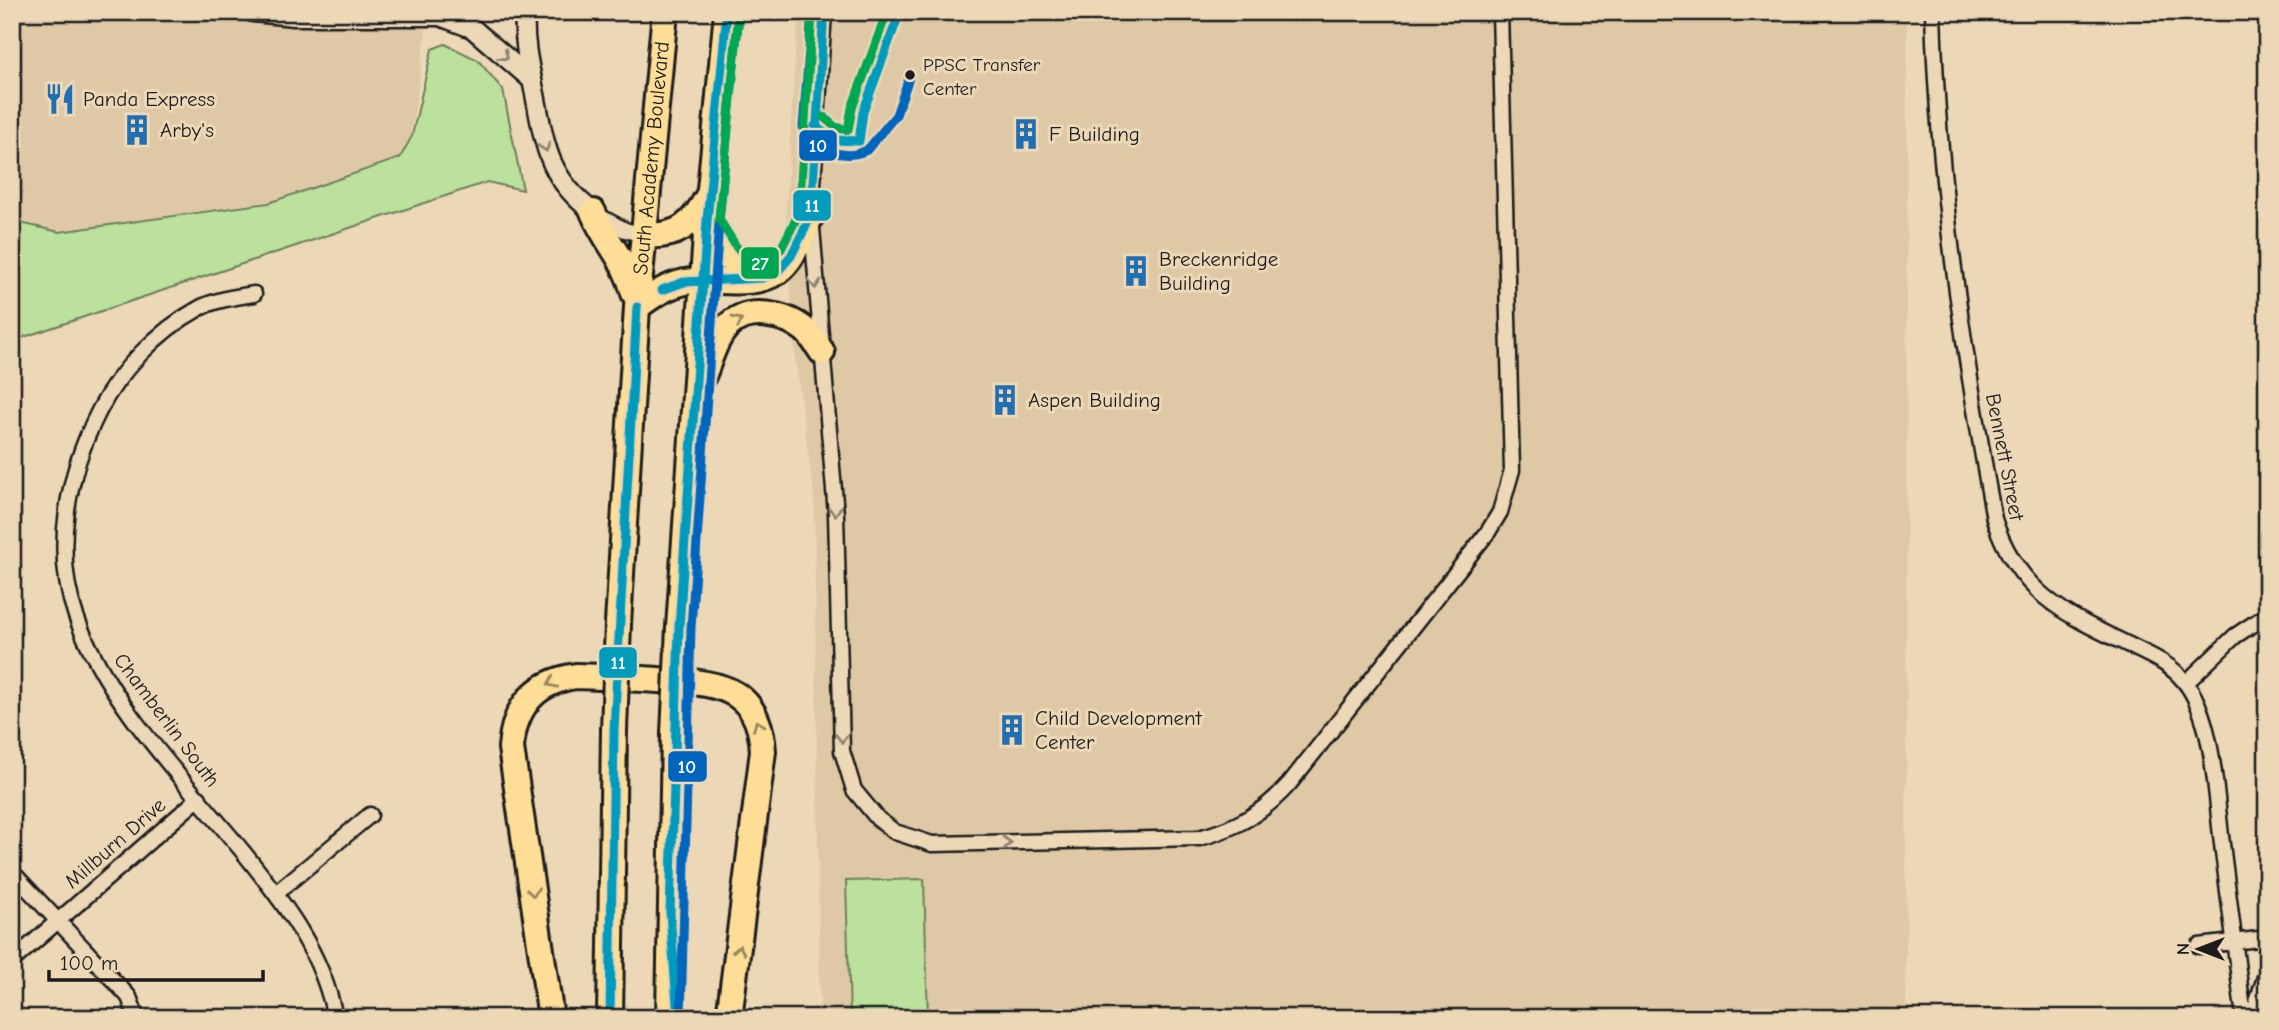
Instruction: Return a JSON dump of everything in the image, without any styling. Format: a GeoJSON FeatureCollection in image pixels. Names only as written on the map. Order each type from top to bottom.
{"type":"FeatureCollection","features":[{"type":"Feature","properties":{"kind":"highway","name":"South Academy Boulevard"},"geometry":{"type":"LineString","coordinates":[[610,1018],[618,624],[637,307],[665,12]]}},
{"type":"Feature","properties":{"kind":"highway"},"geometry":{"type":"LineString","coordinates":[[669,1018],[674,734],[679,627],[702,280],[727,12]]}},
{"type":"Feature","properties":{"kind":"highway"},"geometry":{"type":"LineString","coordinates":[[644,235],[662,236],[687,226],[710,193]]}},
{"type":"Feature","properties":{"kind":"highway"},"geometry":{"type":"LineString","coordinates":[[593,212],[603,235],[626,265],[637,307],[665,288],[702,280],[763,278],[778,271],[791,256],[811,216]]}},
{"type":"Feature","properties":{"kind":"highway"},"geometry":{"type":"LineString","coordinates":[[707,221],[715,242],[727,258],[740,268],[763,278]]}},
{"type":"Feature","properties":{"kind":"highway"},"geometry":{"type":"LineString","coordinates":[[694,400],[718,340],[728,325],[744,317],[759,314],[791,321],[807,331],[822,352]]}},
{"type":"Feature","properties":{"kind":"highway"},"geometry":{"type":"LineString","coordinates":[[551,1018],[512,734],[521,707],[532,694],[559,679],[576,676],[705,682],[736,693],[747,703],[757,720],[763,751],[729,1018]]}},
{"type":"Feature","properties":{"kind":"highway"},"geometry":{"type":"LineString","coordinates":[[670,913],[678,1018]]}},
{"type":"Feature","properties":{"kind":"street"},"geometry":{"type":"LineString","coordinates":[[253,12],[293,16],[440,16],[472,28],[532,80]]}},
{"type":"Feature","properties":{"kind":"street"},"geometry":{"type":"LineString","coordinates":[[525,12],[523,37],[543,144],[553,168],[571,195],[593,212],[625,230],[644,235]]}},
{"type":"Feature","properties":{"kind":"street"},"geometry":{"type":"LineString","coordinates":[[824,12],[811,216],[836,514],[842,751],[854,790],[878,820],[912,840],[956,846],[1199,838],[1219,833],[1255,817],[1289,784],[1488,532],[1507,492],[1512,470],[1500,12]]}},
{"type":"Feature","properties":{"kind":"street","name":"Bennett Street"},"geometry":{"type":"LineString","coordinates":[[1933,12],[1939,147],[1947,232],[1970,390],[1997,530],[2010,557],[2040,596],[2078,621],[2161,660],[2186,683],[2198,704],[2204,728],[2244,1018]]}},
{"type":"Feature","properties":{"kind":"street","name":"Chamberlin South"},"geometry":{"type":"LineString","coordinates":[[254,294],[198,309],[144,350],[107,394],[83,443],[67,502],[66,564],[75,615],[95,659],[128,710],[276,893],[312,948],[335,1018]]}},
{"type":"Feature","properties":{"kind":"street"},"geometry":{"type":"LineString","coordinates":[[2186,683],[2235,636],[2267,615]]}},
{"type":"Feature","properties":{"kind":"street","name":"Millburn Drive"},"geometry":{"type":"LineString","coordinates":[[12,961],[199,798]]}},
{"type":"Feature","properties":{"kind":"street"},"geometry":{"type":"LineString","coordinates":[[276,893],[370,815]]}},
{"type":"Feature","properties":{"kind":"street"},"geometry":{"type":"LineString","coordinates":[[12,872],[58,920]]}},
{"type":"Feature","properties":{"kind":"street","name":"Millburn Drive"},"geometry":{"type":"LineString","coordinates":[[58,920],[129,997],[137,1018]]}},
{"type":"Feature","properties":{"kind":"street"},"geometry":{"type":"LineString","coordinates":[[2199,946],[2267,938]]}},
{"type":"Feature","properties":{"kind":"street"},"geometry":{"type":"LineString","coordinates":[[2252,1018],[2267,971]]}},
{"type":"Feature","properties":{"kind":"shaded area"},"geometry":{"type":"Polygon","coordinates":[[[12,12],[429,12],[411,134],[400,157],[268,201],[59,232],[12,220],[12,12]]]}},
{"type":"Feature","properties":{"kind":"shaded area"},"geometry":{"type":"Polygon","coordinates":[[[801,12],[1907,12],[1906,1018],[820,1018],[814,495],[795,357],[786,213],[796,38],[801,12]]]}},
{"type":"Feature","properties":{"kind":"green space"},"geometry":{"type":"Polygon","coordinates":[[[445,44],[478,60],[503,90],[523,190],[487,182],[12,341],[12,221],[59,232],[268,203],[400,158],[412,136],[432,49],[445,44]]]}},
{"type":"Feature","properties":{"kind":"green space"},"geometry":{"type":"Polygon","coordinates":[[[924,879],[928,1018],[850,1018],[846,881],[924,879]]]}},
{"type":"Feature","properties":{"kind":"transit line","name":"11"},"geometry":{"type":"LineString","coordinates":[[678,1018],[670,913],[679,627],[707,221],[727,12]]}},
{"type":"Feature","properties":{"kind":"transit line","name":"10"},"geometry":{"type":"LineString","coordinates":[[812,12],[803,127],[807,135],[821,148],[840,154],[867,150],[896,115],[910,75]]}},
{"type":"Feature","properties":{"kind":"transit line","name":"27"},"geometry":{"type":"LineString","coordinates":[[739,13],[719,219],[737,248],[763,265],[781,249],[799,213],[812,12]]}},
{"type":"Feature","properties":{"kind":"transit line","name":"11"},"geometry":{"type":"LineString","coordinates":[[662,290],[684,282],[763,278],[778,271],[791,256],[811,216],[824,12]]}},
{"type":"Feature","properties":{"kind":"transit line","name":"27"},"geometry":{"type":"LineString","coordinates":[[824,117],[835,127],[848,130],[852,108],[887,12]]}},
{"type":"Feature","properties":{"kind":"transit line","name":"11"},"geometry":{"type":"LineString","coordinates":[[815,126],[834,140],[859,141],[863,112],[900,12]]}},
{"type":"Feature","properties":{"kind":"transit line","name":"10"},"geometry":{"type":"LineString","coordinates":[[681,1018],[691,628],[719,222],[739,13]]}},
{"type":"Feature","properties":{"kind":"transit line","name":"11"},"geometry":{"type":"LineString","coordinates":[[610,1018],[614,730],[637,307]]}},
{"type":"Feature","properties":{"kind":"place","name":"PPSC Transfer Center"},"geometry":{"type":"Point","coordinates":[910,75]}},
{"type":"Feature","properties":{"kind":"place","name":"Panda Express"},"geometry":{"type":"Point","coordinates":[60,99]}},
{"type":"Feature","properties":{"kind":"place","name":"Arby's"},"geometry":{"type":"Point","coordinates":[137,130]}},
{"type":"Feature","properties":{"kind":"place","name":"F Building"},"geometry":{"type":"Point","coordinates":[1026,134]}},
{"type":"Feature","properties":{"kind":"place","name":"Breckenridge Building"},"geometry":{"type":"Point","coordinates":[1136,271]}},
{"type":"Feature","properties":{"kind":"place","name":"Aspen Building"},"geometry":{"type":"Point","coordinates":[1005,400]}},
{"type":"Feature","properties":{"kind":"place","name":"Child Development Center"},"geometry":{"type":"Point","coordinates":[1012,730]}}]}
